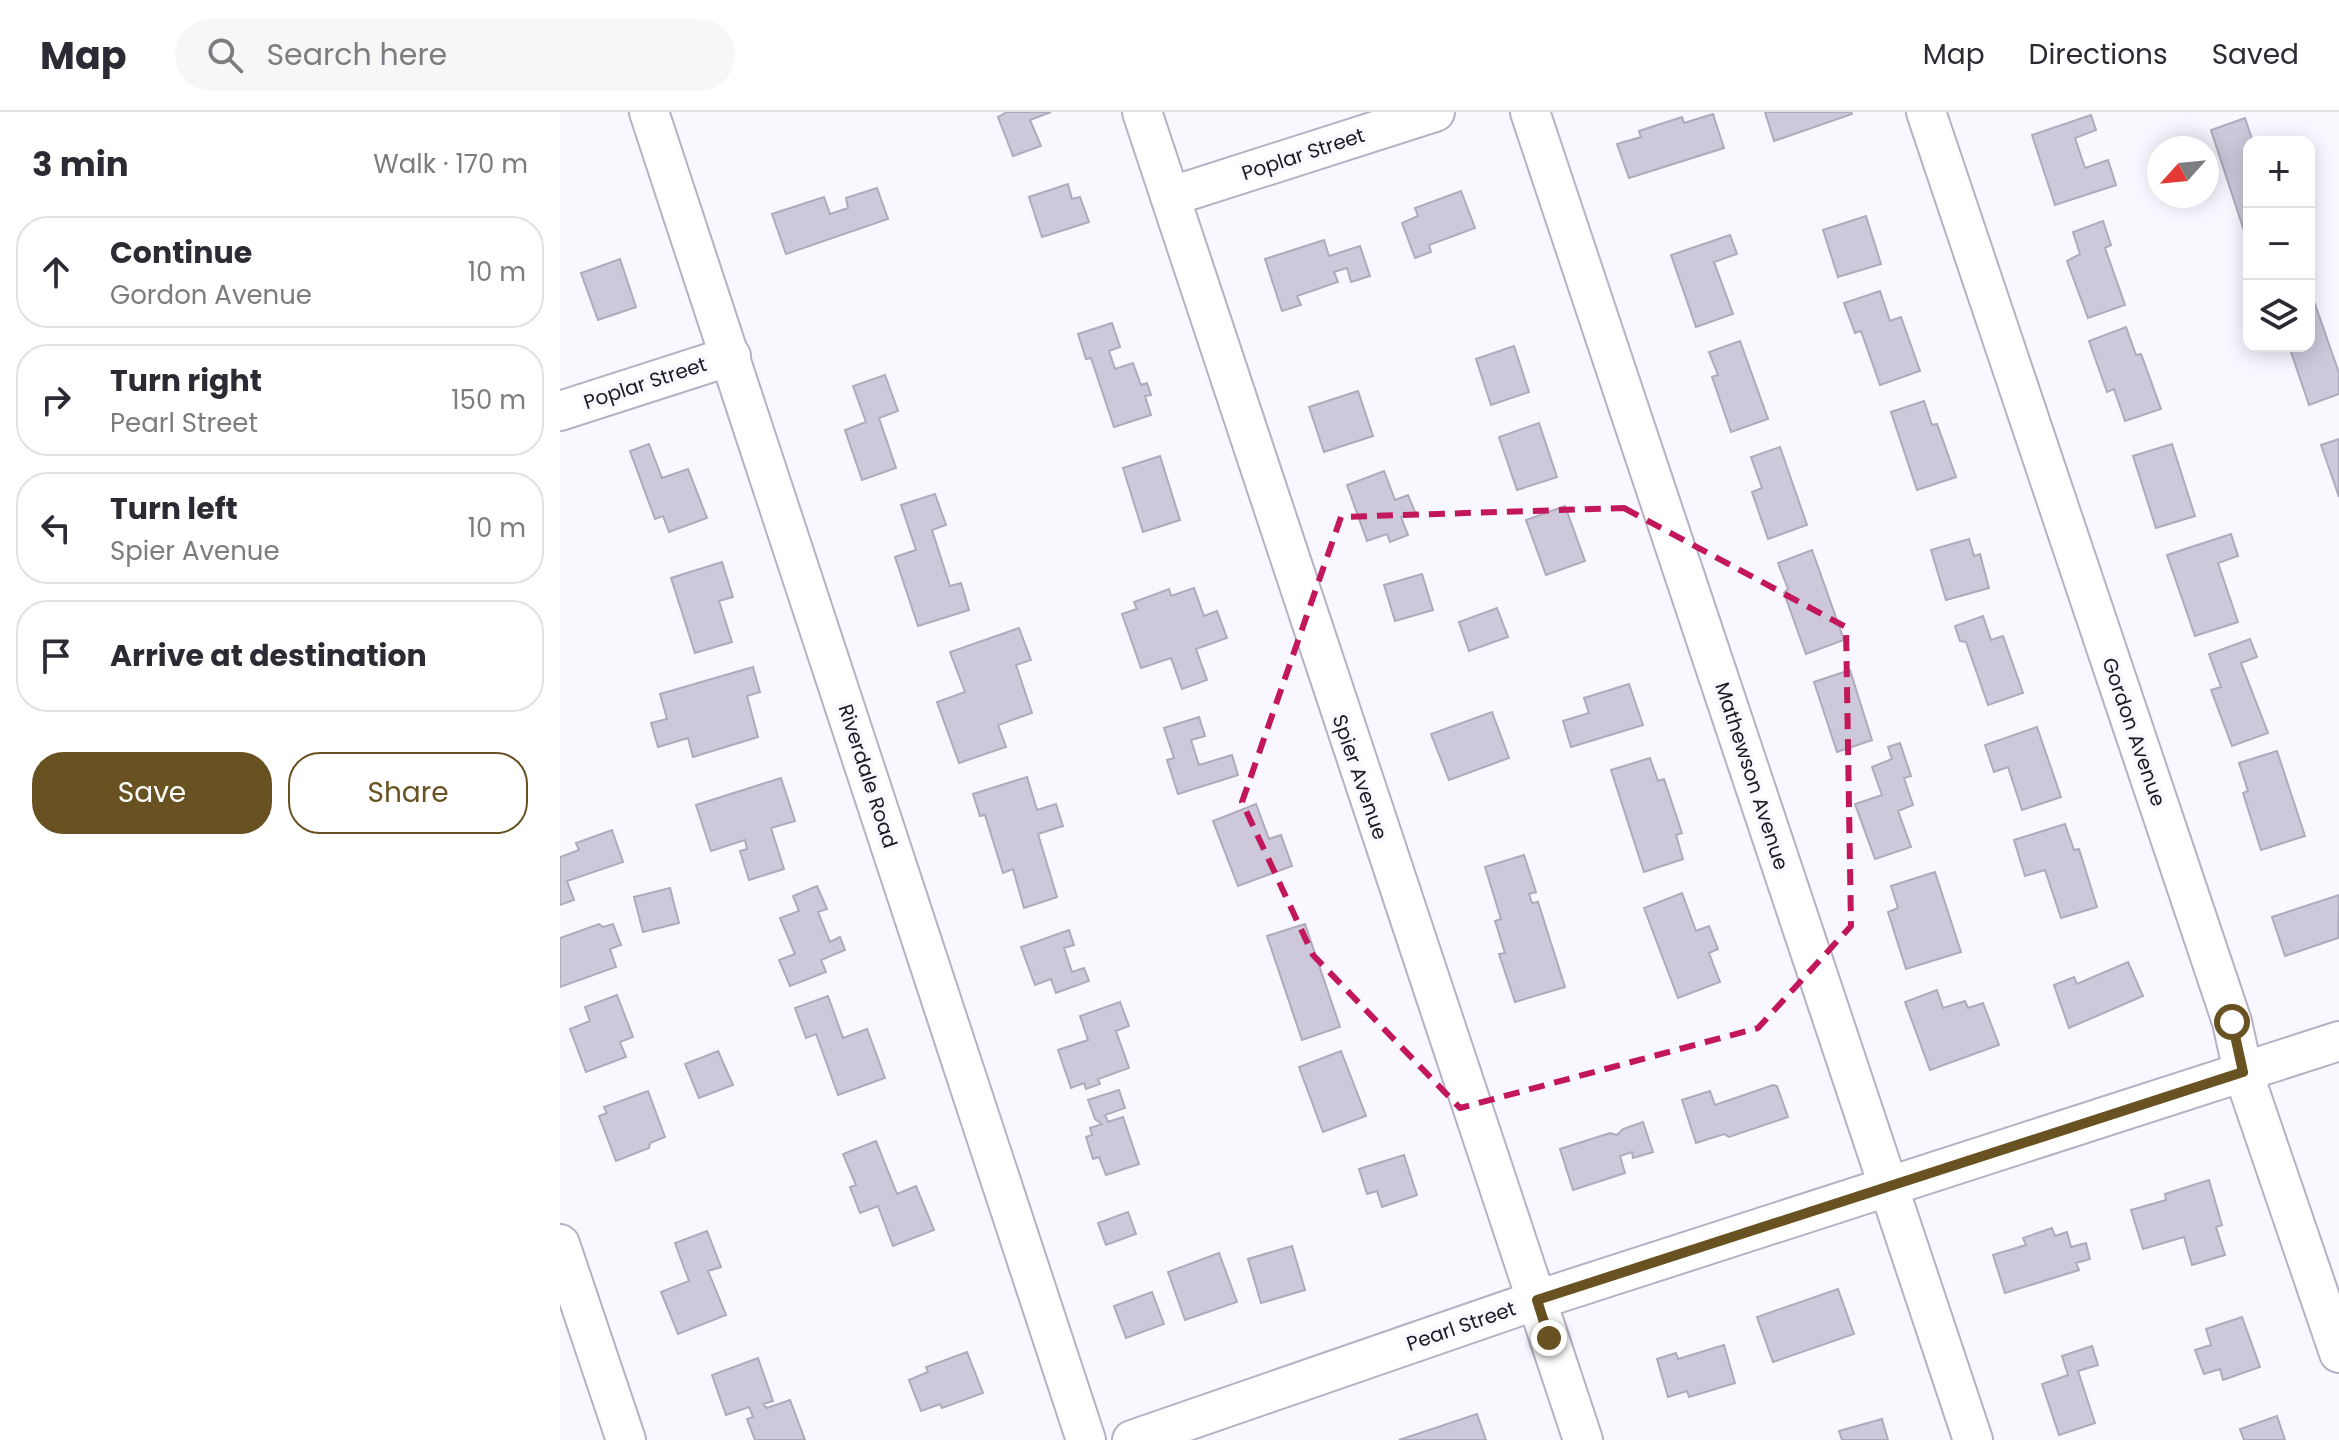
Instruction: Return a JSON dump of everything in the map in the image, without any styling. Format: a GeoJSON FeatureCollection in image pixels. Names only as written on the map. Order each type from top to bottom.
{"type":"FeatureCollection","features":[{"type":"Feature","properties":{"kind":"street","name":"Riverdale Road"},"geometry":{"type":"LineString","coordinates":[[649,112],[1086,1440]]}},
{"type":"Feature","properties":{"kind":"street","name":"Spier Avenue"},"geometry":{"type":"LineString","coordinates":[[1142,112],[1172,196],[1329,685],[1583,1440]]}},
{"type":"Feature","properties":{"kind":"street","name":"Poplar Street"},"geometry":{"type":"LineString","coordinates":[[1172,196],[1435,112]]}},
{"type":"Feature","properties":{"kind":"street","name":"Mathewson Avenue"},"geometry":{"type":"LineString","coordinates":[[1530,112],[1973,1440]]}},
{"type":"Feature","properties":{"kind":"street","name":"Gordon Avenue"},"geometry":{"type":"LineString","coordinates":[[1926,112],[2232,1022],[2243,1072],[2339,1353]]}},
{"type":"Feature","properties":{"kind":"street","name":"Poplar Street"},"geometry":{"type":"LineString","coordinates":[[560,411],[731,356]]}},
{"type":"Feature","properties":{"kind":"street","name":"Pearl Street"},"geometry":{"type":"LineString","coordinates":[[1132,1440],[1537,1300],[2339,1041]]}},
{"type":"Feature","properties":{"kind":"street"},"geometry":{"type":"LineString","coordinates":[[560,1244],[626,1440]]}},
{"type":"Feature","properties":{"kind":"highlighted area"},"geometry":{"type":"Polygon","coordinates":[[[1624,508],[1846,627],[1851,926],[1758,1028],[1460,1108],[1313,955],[1242,802],[1341,517],[1624,508]]]}},
{"type":"Feature","properties":{"kind":"building"},"geometry":{"type":"Polygon","coordinates":[[[1007,112],[1051,112],[1030,120],[1041,146],[1013,156],[998,117],[1007,112]]]}},
{"type":"Feature","properties":{"kind":"building"},"geometry":{"type":"Polygon","coordinates":[[[1765,112],[1851,112],[1852,114],[1774,141],[1765,112]]]}},
{"type":"Feature","properties":{"kind":"building"},"geometry":{"type":"Polygon","coordinates":[[[1713,114],[1724,148],[1629,178],[1617,144],[1641,137],[1639,131],[1682,117],[1684,123],[1713,114]]]}},
{"type":"Feature","properties":{"kind":"building"},"geometry":{"type":"Polygon","coordinates":[[[2091,115],[2096,130],[2075,138],[2085,168],[2108,160],[2116,185],[2055,205],[2032,135],[2091,115]]]}},
{"type":"Feature","properties":{"kind":"building"},"geometry":{"type":"Polygon","coordinates":[[[2245,118],[2251,136],[2243,136],[2243,228],[2219,154],[2219,136],[2213,136],[2211,130],[2245,118]]]}},
{"type":"Feature","properties":{"kind":"building"},"geometry":{"type":"Polygon","coordinates":[[[1068,184],[1072,199],[1080,197],[1089,222],[1042,237],[1029,197],[1068,184]]]}},
{"type":"Feature","properties":{"kind":"building"},"geometry":{"type":"Polygon","coordinates":[[[877,188],[888,219],[786,254],[772,214],[824,197],[830,214],[848,208],[846,198],[877,188]]]}},
{"type":"Feature","properties":{"kind":"building"},"geometry":{"type":"Polygon","coordinates":[[[1461,191],[1475,228],[1429,245],[1431,252],[1415,258],[1402,223],[1418,216],[1415,208],[1461,191]]]}},
{"type":"Feature","properties":{"kind":"building"},"geometry":{"type":"Polygon","coordinates":[[[1866,216],[1881,264],[1838,277],[1823,230],[1866,216]]]}},
{"type":"Feature","properties":{"kind":"building"},"geometry":{"type":"Polygon","coordinates":[[[2103,221],[2111,245],[2105,248],[2125,305],[2088,318],[2067,261],[2080,254],[2073,232],[2103,221]]]}},
{"type":"Feature","properties":{"kind":"building"},"geometry":{"type":"Polygon","coordinates":[[[1730,235],[1737,254],[1714,262],[1733,314],[1696,327],[1671,255],[1730,235]]]}},
{"type":"Feature","properties":{"kind":"building"},"geometry":{"type":"Polygon","coordinates":[[[1324,240],[1329,256],[1360,246],[1370,276],[1351,282],[1347,268],[1334,272],[1338,282],[1297,296],[1301,305],[1282,311],[1265,259],[1324,240]]]}},
{"type":"Feature","properties":{"kind":"building"},"geometry":{"type":"Polygon","coordinates":[[[620,259],[636,307],[598,320],[581,273],[620,259]]]}},
{"type":"Feature","properties":{"kind":"building"},"geometry":{"type":"Polygon","coordinates":[[[1880,291],[1890,321],[1901,317],[1920,371],[1880,385],[1861,331],[1855,333],[1844,303],[1880,291]]]}},
{"type":"Feature","properties":{"kind":"building"},"geometry":{"type":"Polygon","coordinates":[[[2315,304],[2339,373],[2339,394],[2309,405],[2291,352],[2315,352],[2315,304]]]}},
{"type":"Feature","properties":{"kind":"building"},"geometry":{"type":"Polygon","coordinates":[[[1112,323],[1120,347],[1109,351],[1115,369],[1133,363],[1141,385],[1147,383],[1151,395],[1145,396],[1151,415],[1114,427],[1091,358],[1086,359],[1078,334],[1112,323]]]}},
{"type":"Feature","properties":{"kind":"building"},"geometry":{"type":"Polygon","coordinates":[[[2126,327],[2136,355],[2141,354],[2161,409],[2125,421],[2114,389],[2107,392],[2089,341],[2126,327]]]}},
{"type":"Feature","properties":{"kind":"building"},"geometry":{"type":"Polygon","coordinates":[[[1740,341],[1768,419],[1731,432],[1712,377],[1718,375],[1709,352],[1740,341]]]}},
{"type":"Feature","properties":{"kind":"building"},"geometry":{"type":"Polygon","coordinates":[[[1514,346],[1529,392],[1491,405],[1476,359],[1514,346]]]}},
{"type":"Feature","properties":{"kind":"building"},"geometry":{"type":"Polygon","coordinates":[[[885,375],[898,411],[879,418],[896,468],[862,480],[845,430],[866,422],[853,386],[885,375]]]}},
{"type":"Feature","properties":{"kind":"building"},"geometry":{"type":"Polygon","coordinates":[[[1358,391],[1373,436],[1324,452],[1309,407],[1358,391]]]}},
{"type":"Feature","properties":{"kind":"building"},"geometry":{"type":"Polygon","coordinates":[[[1924,401],[1932,425],[1937,424],[1956,477],[1917,490],[1891,412],[1924,401]]]}},
{"type":"Feature","properties":{"kind":"building"},"geometry":{"type":"Polygon","coordinates":[[[1539,423],[1557,477],[1517,490],[1499,437],[1539,423]]]}},
{"type":"Feature","properties":{"kind":"building"},"geometry":{"type":"Polygon","coordinates":[[[2339,439],[2339,497],[2321,445],[2339,439]]]}},
{"type":"Feature","properties":{"kind":"building"},"geometry":{"type":"Polygon","coordinates":[[[649,444],[662,478],[688,469],[707,518],[669,532],[663,516],[655,519],[630,451],[649,444]]]}},
{"type":"Feature","properties":{"kind":"building"},"geometry":{"type":"Polygon","coordinates":[[[2172,444],[2195,516],[2156,528],[2133,456],[2172,444]]]}},
{"type":"Feature","properties":{"kind":"building"},"geometry":{"type":"Polygon","coordinates":[[[1780,447],[1807,525],[1768,539],[1752,492],[1762,488],[1751,457],[1780,447]]]}},
{"type":"Feature","properties":{"kind":"building"},"geometry":{"type":"Polygon","coordinates":[[[1160,456],[1180,520],[1143,532],[1123,468],[1160,456]]]}},
{"type":"Feature","properties":{"kind":"building"},"geometry":{"type":"Polygon","coordinates":[[[1384,471],[1395,500],[1408,495],[1415,512],[1401,517],[1408,535],[1390,542],[1387,534],[1367,541],[1347,485],[1384,471]]]}},
{"type":"Feature","properties":{"kind":"building"},"geometry":{"type":"Polygon","coordinates":[[[935,494],[946,525],[932,530],[950,586],[961,583],[969,610],[918,626],[895,557],[916,550],[901,505],[935,494]]]}},
{"type":"Feature","properties":{"kind":"building"},"geometry":{"type":"Polygon","coordinates":[[[1565,506],[1585,561],[1546,575],[1526,520],[1565,506]]]}},
{"type":"Feature","properties":{"kind":"building"},"geometry":{"type":"Polygon","coordinates":[[[2231,534],[2238,556],[2218,563],[2238,622],[2195,636],[2167,555],[2231,534]]]}},
{"type":"Feature","properties":{"kind":"building"},"geometry":{"type":"Polygon","coordinates":[[[1969,539],[1974,556],[1980,554],[1989,588],[1946,600],[1931,550],[1969,539]]]}},
{"type":"Feature","properties":{"kind":"building"},"geometry":{"type":"Polygon","coordinates":[[[1812,550],[1844,640],[1806,654],[1784,593],[1788,589],[1778,563],[1812,550]]]}},
{"type":"Feature","properties":{"kind":"building"},"geometry":{"type":"Polygon","coordinates":[[[722,562],[733,597],[719,601],[732,642],[695,653],[671,578],[722,562]]]}},
{"type":"Feature","properties":{"kind":"building"},"geometry":{"type":"Polygon","coordinates":[[[1422,574],[1433,610],[1395,621],[1384,585],[1422,574]]]}},
{"type":"Feature","properties":{"kind":"building"},"geometry":{"type":"Polygon","coordinates":[[[1194,588],[1204,616],[1217,611],[1227,638],[1196,649],[1207,680],[1182,689],[1171,658],[1141,668],[1122,614],[1137,609],[1134,602],[1169,589],[1171,596],[1194,588]]]}},
{"type":"Feature","properties":{"kind":"building"},"geometry":{"type":"Polygon","coordinates":[[[1497,608],[1508,637],[1469,651],[1459,622],[1497,608]]]}},
{"type":"Feature","properties":{"kind":"building"},"geometry":{"type":"Polygon","coordinates":[[[1983,616],[1991,640],[2003,636],[2023,693],[1988,705],[1966,642],[1960,641],[1955,626],[1983,616]]]}},
{"type":"Feature","properties":{"kind":"building"},"geometry":{"type":"Polygon","coordinates":[[[1019,628],[1031,660],[1016,665],[1032,713],[998,725],[1006,747],[959,763],[937,702],[965,692],[950,652],[1019,628]]]}},
{"type":"Feature","properties":{"kind":"building"},"geometry":{"type":"Polygon","coordinates":[[[2250,639],[2257,657],[2241,663],[2268,733],[2232,746],[2211,690],[2221,687],[2209,654],[2250,639]]]}},
{"type":"Feature","properties":{"kind":"building"},"geometry":{"type":"Polygon","coordinates":[[[753,667],[760,692],[747,696],[758,737],[693,757],[688,738],[658,747],[651,723],[667,719],[660,694],[753,667]]]}},
{"type":"Feature","properties":{"kind":"building"},"geometry":{"type":"Polygon","coordinates":[[[1850,670],[1872,740],[1837,752],[1814,682],[1850,670]]]}},
{"type":"Feature","properties":{"kind":"building"},"geometry":{"type":"Polygon","coordinates":[[[1629,684],[1643,725],[1571,747],[1563,721],[1589,713],[1584,698],[1629,684]]]}},
{"type":"Feature","properties":{"kind":"building"},"geometry":{"type":"Polygon","coordinates":[[[1492,712],[1509,758],[1449,780],[1431,734],[1492,712]]]}},
{"type":"Feature","properties":{"kind":"building"},"geometry":{"type":"Polygon","coordinates":[[[1199,717],[1205,736],[1191,740],[1199,765],[1232,755],[1238,775],[1178,794],[1167,760],[1174,758],[1164,728],[1199,717]]]}},
{"type":"Feature","properties":{"kind":"building"},"geometry":{"type":"Polygon","coordinates":[[[2037,727],[2061,797],[2022,810],[2008,767],[1994,772],[1985,745],[2037,727]]]}},
{"type":"Feature","properties":{"kind":"building"},"geometry":{"type":"Polygon","coordinates":[[[1900,743],[1911,776],[1904,778],[1913,805],[1898,811],[1911,847],[1875,859],[1855,804],[1882,795],[1872,767],[1892,759],[1888,747],[1900,743]]]}},
{"type":"Feature","properties":{"kind":"building"},"geometry":{"type":"Polygon","coordinates":[[[2277,751],[2305,836],[2261,850],[2243,793],[2248,791],[2239,763],[2277,751]]]}},
{"type":"Feature","properties":{"kind":"building"},"geometry":{"type":"Polygon","coordinates":[[[1650,758],[1658,781],[1664,779],[1682,833],[1676,835],[1683,859],[1644,872],[1611,770],[1650,758]]]}},
{"type":"Feature","properties":{"kind":"building"},"geometry":{"type":"Polygon","coordinates":[[[1027,777],[1037,810],[1056,804],[1063,826],[1038,834],[1057,897],[1024,908],[1013,869],[1003,873],[985,815],[980,816],[973,794],[1027,777]]]}},
{"type":"Feature","properties":{"kind":"building"},"geometry":{"type":"Polygon","coordinates":[[[781,778],[795,821],[771,828],[784,869],[749,880],[740,851],[747,849],[745,840],[711,851],[696,805],[781,778]]]}},
{"type":"Feature","properties":{"kind":"building"},"geometry":{"type":"Polygon","coordinates":[[[1256,804],[1269,839],[1281,835],[1292,866],[1238,886],[1213,821],[1256,804]]]}},
{"type":"Feature","properties":{"kind":"building"},"geometry":{"type":"Polygon","coordinates":[[[2065,824],[2074,850],[2079,849],[2097,907],[2061,918],[2045,870],[2025,876],[2014,840],[2065,824]]]}},
{"type":"Feature","properties":{"kind":"building"},"geometry":{"type":"Polygon","coordinates":[[[612,830],[623,862],[567,881],[574,900],[560,905],[560,857],[579,850],[576,843],[612,830]]]}},
{"type":"Feature","properties":{"kind":"building"},"geometry":{"type":"Polygon","coordinates":[[[1524,855],[1536,892],[1529,894],[1532,903],[1538,902],[1565,987],[1515,1002],[1499,954],[1505,953],[1495,921],[1501,919],[1485,867],[1524,855]]]}},
{"type":"Feature","properties":{"kind":"building"},"geometry":{"type":"Polygon","coordinates":[[[1935,872],[1961,952],[1906,969],[1888,912],[1898,908],[1891,886],[1935,872]]]}},
{"type":"Feature","properties":{"kind":"building"},"geometry":{"type":"Polygon","coordinates":[[[817,886],[827,909],[818,912],[830,942],[840,937],[845,950],[821,960],[826,972],[790,986],[779,960],[795,954],[780,918],[799,911],[793,896],[817,886]]]}},
{"type":"Feature","properties":{"kind":"building"},"geometry":{"type":"Polygon","coordinates":[[[670,888],[679,923],[643,932],[634,897],[670,888]]]}},
{"type":"Feature","properties":{"kind":"building"},"geometry":{"type":"Polygon","coordinates":[[[1682,893],[1696,931],[1709,926],[1718,949],[1709,953],[1720,982],[1678,998],[1644,908],[1682,893]]]}},
{"type":"Feature","properties":{"kind":"building"},"geometry":{"type":"Polygon","coordinates":[[[2339,895],[2338,938],[2285,956],[2272,917],[2339,895]]]}},
{"type":"Feature","properties":{"kind":"building"},"geometry":{"type":"Polygon","coordinates":[[[599,924],[603,927],[613,924],[621,945],[610,949],[616,967],[560,987],[560,938],[599,924]]]}},
{"type":"Feature","properties":{"kind":"building"},"geometry":{"type":"Polygon","coordinates":[[[1305,924],[1340,1027],[1302,1040],[1267,936],[1305,924]]]}},
{"type":"Feature","properties":{"kind":"building"},"geometry":{"type":"Polygon","coordinates":[[[1069,930],[1074,945],[1064,948],[1072,972],[1084,968],[1089,981],[1056,993],[1051,979],[1035,985],[1021,947],[1069,930]]]}},
{"type":"Feature","properties":{"kind":"building"},"geometry":{"type":"Polygon","coordinates":[[[2128,962],[2143,996],[2069,1028],[2054,985],[2074,977],[2077,984],[2128,962]]]}},
{"type":"Feature","properties":{"kind":"building"},"geometry":{"type":"Polygon","coordinates":[[[1937,990],[1943,1008],[1965,1001],[1968,1008],[1983,1003],[1999,1045],[1930,1070],[1905,1002],[1937,990]]]}},
{"type":"Feature","properties":{"kind":"building"},"geometry":{"type":"Polygon","coordinates":[[[617,995],[633,1037],[620,1042],[626,1057],[586,1072],[570,1029],[590,1021],[585,1007],[617,995]]]}},
{"type":"Feature","properties":{"kind":"building"},"geometry":{"type":"Polygon","coordinates":[[[828,996],[843,1038],[867,1029],[885,1078],[838,1095],[816,1034],[806,1038],[795,1008],[828,996]]]}},
{"type":"Feature","properties":{"kind":"building"},"geometry":{"type":"Polygon","coordinates":[[[1120,1002],[1129,1026],[1116,1031],[1129,1068],[1098,1079],[1100,1084],[1086,1089],[1084,1083],[1071,1088],[1058,1050],[1088,1040],[1080,1016],[1120,1002]]]}},
{"type":"Feature","properties":{"kind":"building"},"geometry":{"type":"Polygon","coordinates":[[[718,1051],[733,1085],[699,1098],[685,1064],[718,1051]]]}},
{"type":"Feature","properties":{"kind":"building"},"geometry":{"type":"Polygon","coordinates":[[[1341,1051],[1366,1116],[1323,1132],[1299,1067],[1341,1051]]]}},
{"type":"Feature","properties":{"kind":"building"},"geometry":{"type":"Polygon","coordinates":[[[1777,1086],[1788,1117],[1729,1137],[1724,1134],[1696,1143],[1682,1100],[1710,1091],[1715,1105],[1777,1086]]]}},
{"type":"Feature","properties":{"kind":"building"},"geometry":{"type":"Polygon","coordinates":[[[1119,1090],[1125,1108],[1105,1115],[1108,1122],[1123,1117],[1139,1164],[1106,1175],[1099,1157],[1093,1159],[1086,1137],[1092,1135],[1090,1128],[1102,1124],[1095,1119],[1088,1100],[1119,1090]]]}},
{"type":"Feature","properties":{"kind":"building"},"geometry":{"type":"Polygon","coordinates":[[[648,1091],[665,1137],[650,1143],[649,1148],[616,1161],[599,1116],[607,1113],[604,1107],[648,1091]]]}},
{"type":"Feature","properties":{"kind":"building"},"geometry":{"type":"Polygon","coordinates":[[[1643,1122],[1653,1152],[1633,1158],[1632,1152],[1620,1156],[1625,1173],[1573,1190],[1560,1149],[1610,1133],[1617,1135],[1623,1129],[1643,1122]]]}},
{"type":"Feature","properties":{"kind":"building"},"geometry":{"type":"Polygon","coordinates":[[[876,1141],[897,1194],[916,1186],[934,1230],[893,1246],[878,1206],[860,1213],[850,1187],[856,1185],[843,1154],[876,1141]]]}},
{"type":"Feature","properties":{"kind":"building"},"geometry":{"type":"Polygon","coordinates":[[[1404,1155],[1417,1195],[1382,1207],[1377,1191],[1367,1194],[1359,1169],[1404,1155]]]}},
{"type":"Feature","properties":{"kind":"building"},"geometry":{"type":"Polygon","coordinates":[[[2209,1180],[2222,1225],[2216,1227],[2225,1255],[2192,1265],[2184,1237],[2143,1249],[2131,1210],[2166,1200],[2165,1194],[2209,1180]]]}},
{"type":"Feature","properties":{"kind":"building"},"geometry":{"type":"Polygon","coordinates":[[[1128,1212],[1136,1234],[1106,1245],[1098,1223],[1128,1212]]]}},
{"type":"Feature","properties":{"kind":"building"},"geometry":{"type":"Polygon","coordinates":[[[2052,1228],[2055,1236],[2067,1232],[2071,1247],[2086,1243],[2090,1259],[2076,1263],[2079,1270],[2005,1293],[1993,1255],[2026,1245],[2023,1238],[2052,1228]]]}},
{"type":"Feature","properties":{"kind":"building"},"geometry":{"type":"Polygon","coordinates":[[[707,1231],[721,1267],[708,1271],[726,1315],[678,1334],[661,1292],[689,1281],[675,1243],[707,1231]]]}},
{"type":"Feature","properties":{"kind":"building"},"geometry":{"type":"Polygon","coordinates":[[[1292,1246],[1305,1290],[1261,1303],[1248,1259],[1292,1246]]]}},
{"type":"Feature","properties":{"kind":"building"},"geometry":{"type":"Polygon","coordinates":[[[1219,1253],[1237,1302],[1185,1320],[1168,1272],[1219,1253]]]}},
{"type":"Feature","properties":{"kind":"building"},"geometry":{"type":"Polygon","coordinates":[[[1838,1289],[1854,1334],[1773,1362],[1757,1317],[1838,1289]]]}},
{"type":"Feature","properties":{"kind":"building"},"geometry":{"type":"Polygon","coordinates":[[[1152,1292],[1164,1324],[1126,1338],[1114,1306],[1152,1292]]]}},
{"type":"Feature","properties":{"kind":"building"},"geometry":{"type":"Polygon","coordinates":[[[2242,1317],[2260,1367],[2223,1380],[2220,1369],[2204,1374],[2195,1350],[2211,1345],[2206,1329],[2242,1317]]]}},
{"type":"Feature","properties":{"kind":"building"},"geometry":{"type":"Polygon","coordinates":[[[1724,1345],[1735,1383],[1689,1397],[1687,1391],[1668,1397],[1657,1359],[1676,1353],[1678,1359],[1724,1345]]]}},
{"type":"Feature","properties":{"kind":"building"},"geometry":{"type":"Polygon","coordinates":[[[2092,1346],[2098,1365],[2078,1371],[2095,1423],[2059,1435],[2042,1384],[2068,1375],[2062,1356],[2092,1346]]]}},
{"type":"Feature","properties":{"kind":"building"},"geometry":{"type":"Polygon","coordinates":[[[967,1352],[983,1393],[942,1408],[940,1404],[921,1411],[909,1380],[928,1372],[926,1367],[967,1352]]]}},
{"type":"Feature","properties":{"kind":"building"},"geometry":{"type":"Polygon","coordinates":[[[758,1358],[773,1401],[763,1404],[767,1408],[790,1400],[805,1440],[755,1440],[747,1419],[753,1417],[749,1407],[726,1415],[712,1375],[758,1358]]]}},
{"type":"Feature","properties":{"kind":"building"},"geometry":{"type":"Polygon","coordinates":[[[1477,1414],[1486,1440],[1399,1440],[1477,1414]]]}},
{"type":"Feature","properties":{"kind":"building"},"geometry":{"type":"Polygon","coordinates":[[[2277,1416],[2285,1440],[2244,1440],[2240,1429],[2277,1416]]]}},
{"type":"Feature","properties":{"kind":"building"},"geometry":{"type":"Polygon","coordinates":[[[1882,1419],[1888,1440],[1842,1440],[1839,1431],[1882,1419]]]}},
{"type":"Feature","properties":{"kind":"route"},"geometry":{"type":"LineString","coordinates":[[1549,1338],[1537,1300],[2243,1072],[2232,1022]]}}]}
